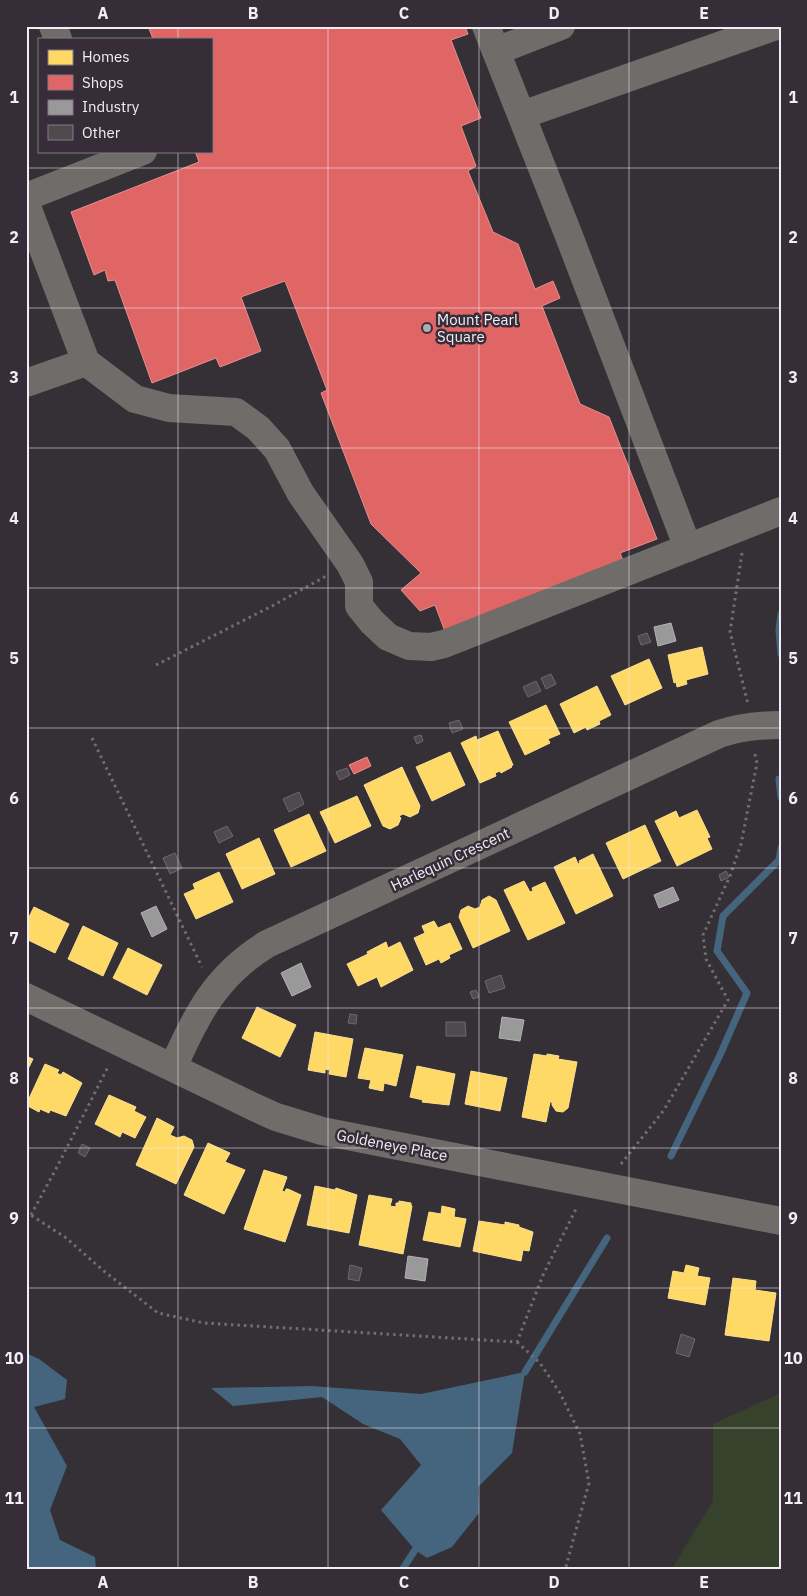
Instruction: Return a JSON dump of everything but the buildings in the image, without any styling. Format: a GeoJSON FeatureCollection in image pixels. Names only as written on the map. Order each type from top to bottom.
{"type":"FeatureCollection","features":[{"type":"Feature","properties":{"kind":"street"},"geometry":{"type":"LineString","coordinates":[[53,26],[58,38]]}},
{"type":"Feature","properties":{"kind":"street"},"geometry":{"type":"LineString","coordinates":[[561,26],[491,38],[688,548]]}},
{"type":"Feature","properties":{"kind":"street"},"geometry":{"type":"LineString","coordinates":[[522,115],[776,26]]}},
{"type":"Feature","properties":{"kind":"street"},"geometry":{"type":"LineString","coordinates":[[26,197],[140,152]]}},
{"type":"Feature","properties":{"kind":"street"},"geometry":{"type":"LineString","coordinates":[[26,204],[86,362],[136,399],[169,408],[236,412],[258,428],[277,449],[301,494],[350,564],[359,582],[359,606],[388,637],[409,646],[432,647],[449,642],[781,511]]}},
{"type":"Feature","properties":{"kind":"street"},"geometry":{"type":"LineString","coordinates":[[26,383],[86,362]]}},
{"type":"Feature","properties":{"kind":"street","name":"Harlequin Crescent"},"geometry":{"type":"LineString","coordinates":[[173,1067],[196,1017],[217,987],[239,963],[267,944],[718,734],[751,726],[781,725]]}},
{"type":"Feature","properties":{"kind":"street","name":"Goldeneye Place"},"geometry":{"type":"LineString","coordinates":[[26,997],[269,1114],[322,1131],[781,1221]]}},
{"type":"Feature","properties":{"kind":"path"},"geometry":{"type":"LineString","coordinates":[[749,709],[730,632],[743,552],[753,522]]}},
{"type":"Feature","properties":{"kind":"path"},"geometry":{"type":"LineString","coordinates":[[156,665],[333,573]]}},
{"type":"Feature","properties":{"kind":"path"},"geometry":{"type":"LineString","coordinates":[[92,738],[205,972],[217,987]]}},
{"type":"Feature","properties":{"kind":"path"},"geometry":{"type":"LineString","coordinates":[[31,1215],[58,1167],[120,1042]]}},
{"type":"Feature","properties":{"kind":"path"},"geometry":{"type":"LineString","coordinates":[[517,1342],[540,1362],[560,1393],[580,1434],[590,1483],[565,1570]]}},
{"type":"Feature","properties":{"kind":"green space"},"geometry":{"type":"Polygon","coordinates":[[[781,1393],[781,1570],[671,1570],[713,1501],[713,1424],[781,1393]]]}},
{"type":"Feature","properties":{"kind":"water"},"geometry":{"type":"Polygon","coordinates":[[[26,1353],[39,1359],[67,1380],[65,1399],[34,1407],[67,1466],[50,1510],[60,1540],[95,1557],[96,1570],[26,1570],[26,1353]]]}},
{"type":"Feature","properties":{"kind":"water"},"geometry":{"type":"Polygon","coordinates":[[[525,1372],[512,1453],[478,1487],[479,1513],[452,1547],[427,1558],[415,1550],[381,1510],[421,1465],[400,1439],[363,1424],[322,1397],[233,1406],[211,1388],[311,1386],[421,1394],[525,1372]]]}},
{"type":"Feature","properties":{"kind":"waterway"},"geometry":{"type":"LineString","coordinates":[[781,614],[779,630],[781,654]]}},
{"type":"Feature","properties":{"kind":"waterway"},"geometry":{"type":"LineString","coordinates":[[779,779],[781,797]]}},
{"type":"Feature","properties":{"kind":"waterway"},"geometry":{"type":"LineString","coordinates":[[671,1156],[720,1055],[747,993],[717,951],[723,916],[779,860],[781,848]]}},
{"type":"Feature","properties":{"kind":"waterway"},"geometry":{"type":"LineString","coordinates":[[525,1372],[607,1238]]}},
{"type":"Feature","properties":{"kind":"waterway"},"geometry":{"type":"LineString","coordinates":[[402,1570],[415,1550]]}},
{"type":"Feature","properties":{"kind":"place","name":"Mount Pearl Square"},"geometry":{"type":"Point","coordinates":[427,328]}}]}
